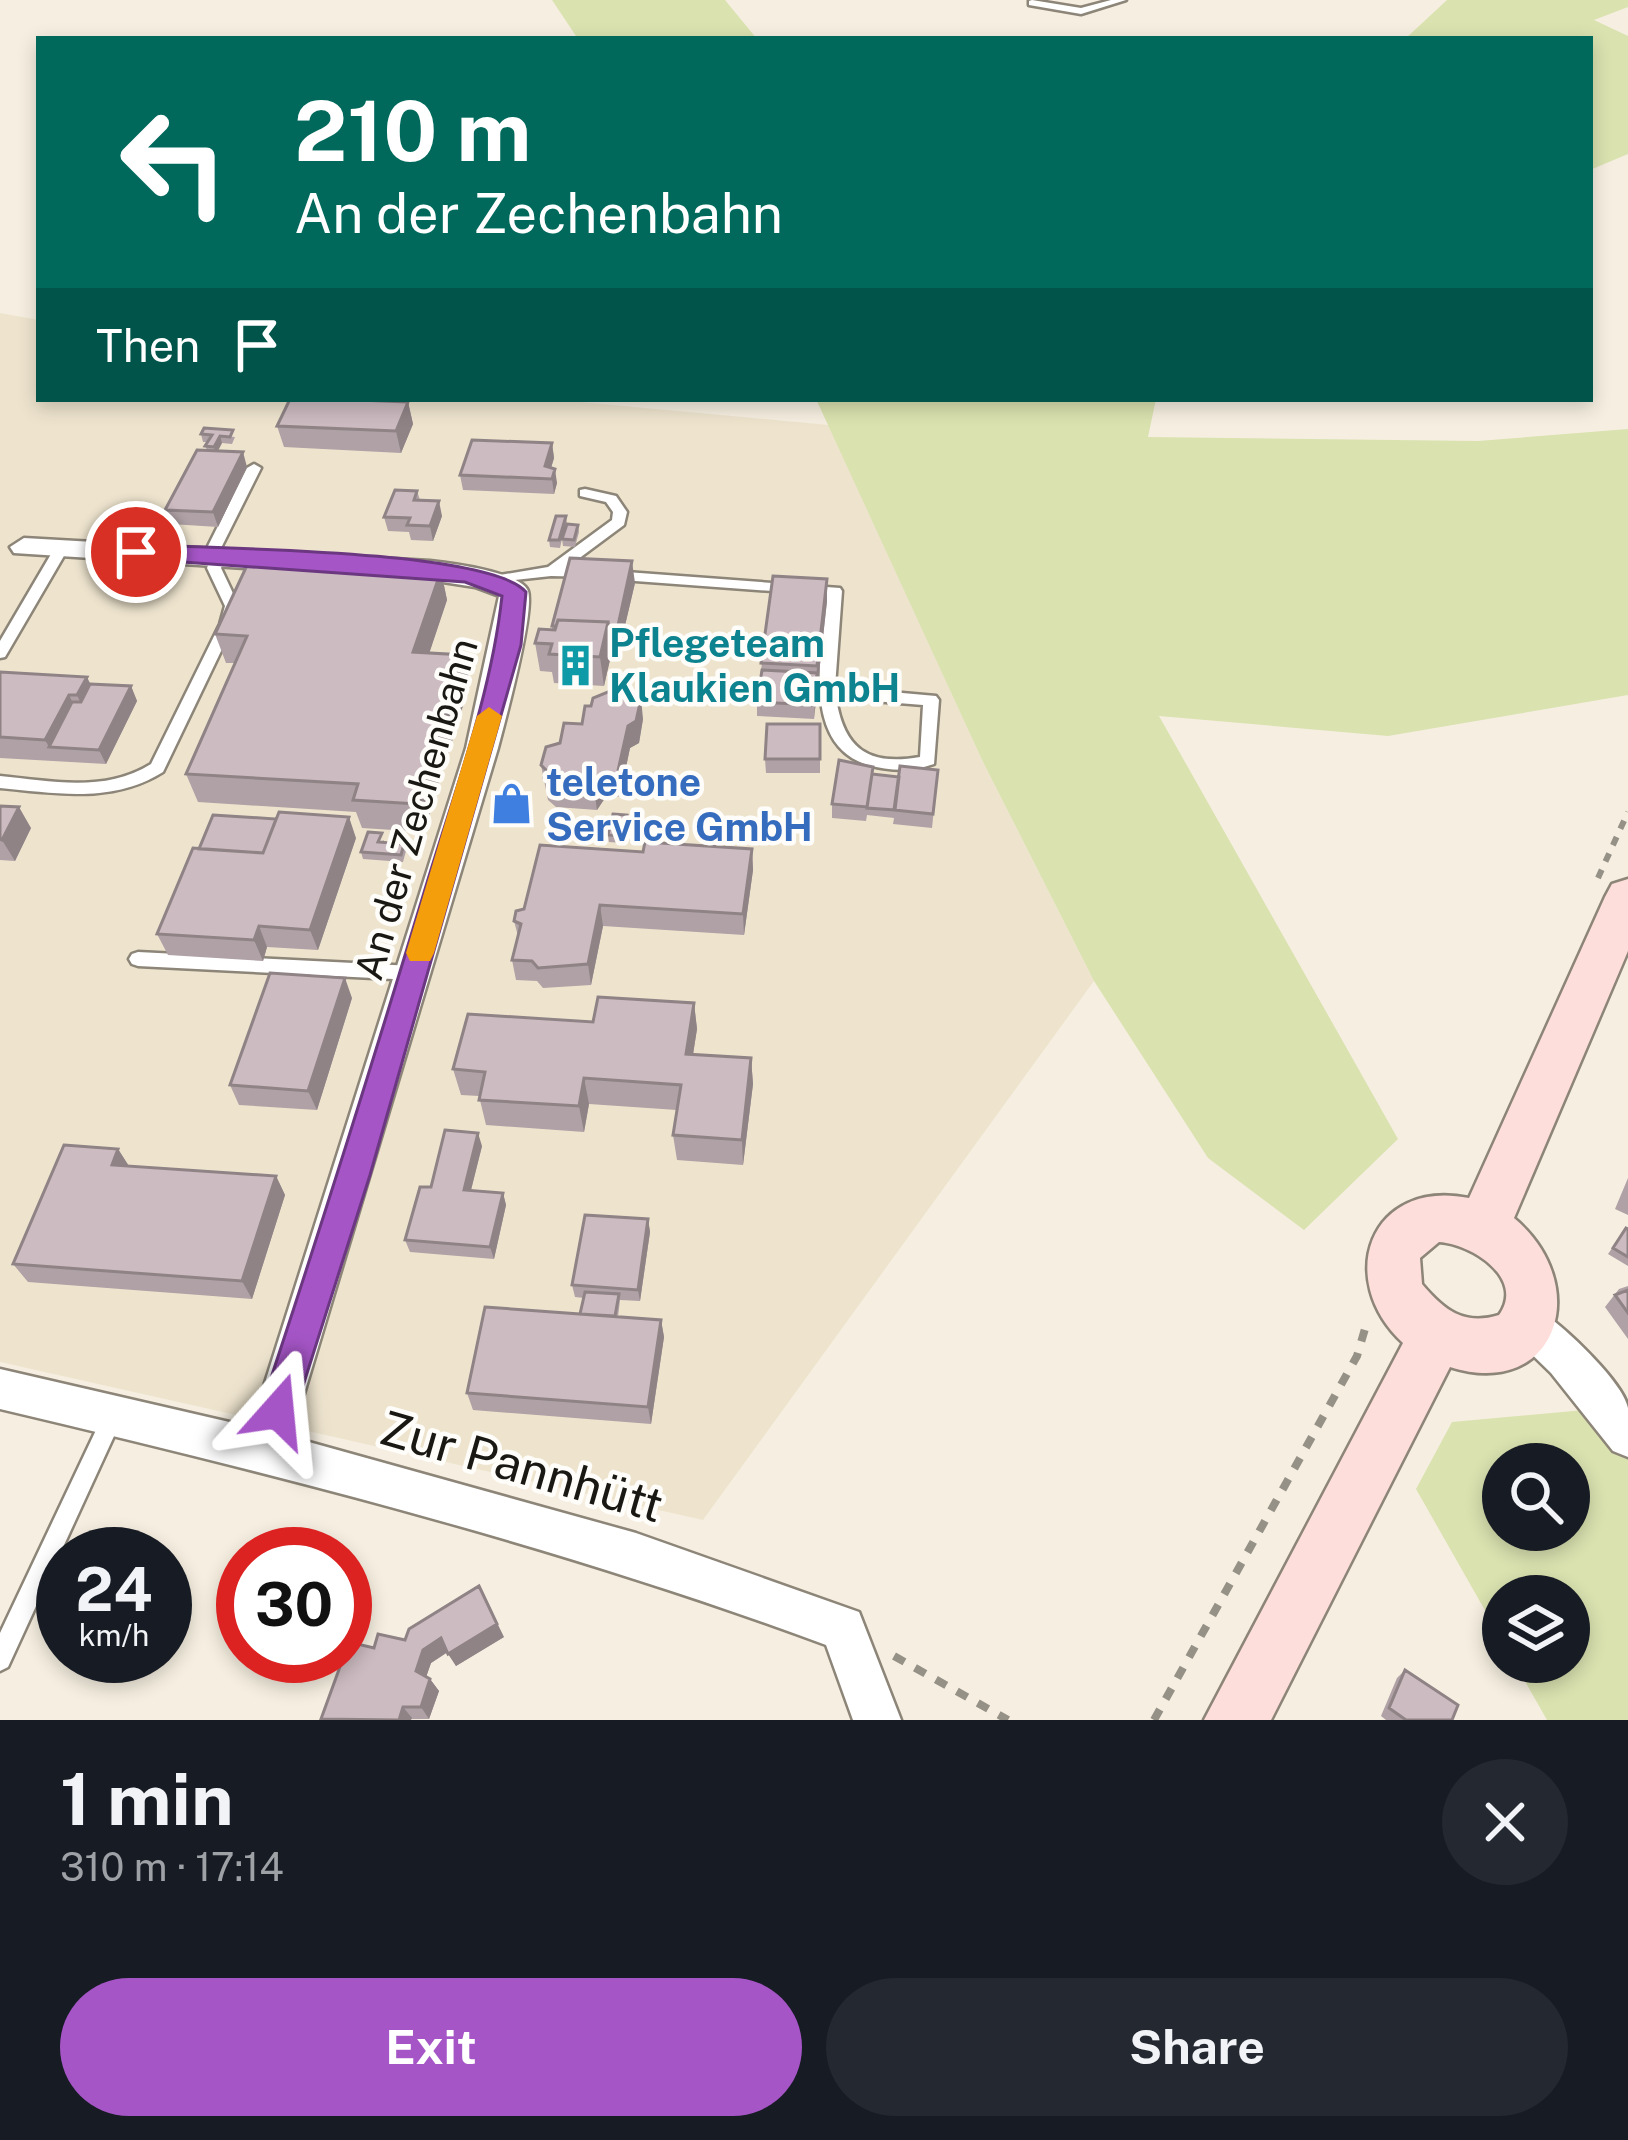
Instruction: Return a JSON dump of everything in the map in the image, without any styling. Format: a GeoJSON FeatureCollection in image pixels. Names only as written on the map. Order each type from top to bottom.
{"type":"FeatureCollection","features":[{"type":"Feature","properties":{"kind":"main road"},"geometry":{"type":"LineString","coordinates":[[1483,1227],[1628,897]]}},
{"type":"Feature","properties":{"kind":"main road"},"geometry":{"type":"LineString","coordinates":[[1459,1219],[1483,1227],[1513,1249],[1528,1270],[1534,1302],[1528,1323],[1511,1340],[1489,1347],[1462,1346],[1437,1336],[1402,1305],[1390,1273],[1392,1252],[1403,1233],[1420,1222],[1459,1219]]}},
{"type":"Feature","properties":{"kind":"main road"},"geometry":{"type":"LineString","coordinates":[[1236,1720],[1437,1336]]}},
{"type":"Feature","properties":{"kind":"street"},"geometry":{"type":"LineString","coordinates":[[24,548],[308,560],[493,580]]}},
{"type":"Feature","properties":{"kind":"street","name":"An der Zechenbahn"},"geometry":{"type":"LineString","coordinates":[[265,1450],[414,973],[509,645],[514,592],[493,580]]}},
{"type":"Feature","properties":{"kind":"street"},"geometry":{"type":"LineString","coordinates":[[1528,1323],[1566,1359],[1628,1436]]}},
{"type":"Feature","properties":{"kind":"street","name":"Zur Pannhütt"},"geometry":{"type":"LineString","coordinates":[[0,1389],[265,1450],[693,1570],[843,1628]]}},
{"type":"Feature","properties":{"kind":"street"},"geometry":{"type":"LineString","coordinates":[[843,1628],[877,1720]]}},
{"type":"Feature","properties":{"kind":"lane"},"geometry":{"type":"LineString","coordinates":[[1032,3],[1081,11],[1121,0]]}},
{"type":"Feature","properties":{"kind":"lane"},"geometry":{"type":"LineString","coordinates":[[0,782],[118,788],[139,783],[157,768],[232,606],[214,568],[214,556],[254,468]]}},
{"type":"Feature","properties":{"kind":"lane"},"geometry":{"type":"LineString","coordinates":[[551,572],[619,522],[620,512],[611,499],[585,493]]}},
{"type":"Feature","properties":{"kind":"lane"},"geometry":{"type":"LineString","coordinates":[[0,653],[61,549]]}},
{"type":"Feature","properties":{"kind":"lane"},"geometry":{"type":"LineString","coordinates":[[493,580],[551,572],[835,591],[826,712],[852,756],[908,765],[928,760],[931,700],[828,692]]}},
{"type":"Feature","properties":{"kind":"lane"},"geometry":{"type":"LineString","coordinates":[[138,959],[414,973]]}},
{"type":"Feature","properties":{"kind":"lane"},"geometry":{"type":"LineString","coordinates":[[0,1659],[114,1415]]}},
{"type":"Feature","properties":{"kind":"path"},"geometry":{"type":"LineString","coordinates":[[1154,1720],[1357,1356]]}},
{"type":"Feature","properties":{"kind":"path"},"geometry":{"type":"LineString","coordinates":[[843,1628],[1008,1720]]}},
{"type":"Feature","properties":{"kind":"shaded area"},"geometry":{"type":"Polygon","coordinates":[[[0,313],[36,319],[36,402],[580,402],[829,425],[983,762],[1094,981],[703,1520],[0,1362],[0,313]]]}},
{"type":"Feature","properties":{"kind":"green space"},"geometry":{"type":"Polygon","coordinates":[[[552,0],[725,0],[755,36],[576,36],[552,0]]]}},
{"type":"Feature","properties":{"kind":"green space"},"geometry":{"type":"Polygon","coordinates":[[[1447,0],[1628,0],[1628,7],[1594,20],[1628,36],[1628,154],[1593,169],[1593,36],[1408,36],[1447,0]]]}},
{"type":"Feature","properties":{"kind":"green space"},"geometry":{"type":"Polygon","coordinates":[[[817,402],[1155,402],[1148,437],[1478,441],[1628,429],[1628,695],[1388,736],[1159,716],[1398,1139],[1304,1230],[1208,1158],[1094,981],[983,762],[817,402]]]}},
{"type":"Feature","properties":{"kind":"green space"},"geometry":{"type":"Polygon","coordinates":[[[1628,1406],[1628,1720],[1547,1720],[1526,1683],[1590,1683],[1590,1575],[1482,1575],[1482,1605],[1416,1489],[1452,1422],[1628,1406]]]}},
{"type":"Feature","properties":{"kind":"building"},"geometry":{"type":"Polygon","coordinates":[[[289,402],[408,402],[396,431],[277,426],[289,402]]]}},
{"type":"Feature","properties":{"kind":"building"},"geometry":{"type":"Polygon","coordinates":[[[204,428],[233,430],[230,437],[220,436],[214,447],[205,446],[212,435],[201,434],[204,428]]]}},
{"type":"Feature","properties":{"kind":"building"},"geometry":{"type":"Polygon","coordinates":[[[472,440],[552,443],[545,466],[555,469],[552,479],[460,475],[472,440]]]}},
{"type":"Feature","properties":{"kind":"building"},"geometry":{"type":"Polygon","coordinates":[[[197,450],[243,452],[213,512],[165,510],[197,450]]]}},
{"type":"Feature","properties":{"kind":"building"},"geometry":{"type":"Polygon","coordinates":[[[395,490],[417,491],[414,500],[439,501],[430,526],[407,525],[410,518],[384,517],[395,490]]]}},
{"type":"Feature","properties":{"kind":"building"},"geometry":{"type":"Polygon","coordinates":[[[556,516],[566,516],[559,540],[549,540],[556,516]]]}},
{"type":"Feature","properties":{"kind":"building"},"geometry":{"type":"Polygon","coordinates":[[[567,524],[578,525],[574,540],[562,539],[567,524]]]}},
{"type":"Feature","properties":{"kind":"building"},"geometry":{"type":"Polygon","coordinates":[[[570,558],[632,561],[617,630],[609,629],[608,622],[558,620],[552,626],[570,558]]]}},
{"type":"Feature","properties":{"kind":"building"},"geometry":{"type":"Polygon","coordinates":[[[249,561],[441,571],[413,652],[464,655],[417,804],[353,800],[358,784],[186,774],[247,636],[215,634],[249,561]]]}},
{"type":"Feature","properties":{"kind":"building"},"geometry":{"type":"Polygon","coordinates":[[[773,576],[827,579],[817,666],[761,663],[773,576]]]}},
{"type":"Feature","properties":{"kind":"building"},"geometry":{"type":"Polygon","coordinates":[[[558,620],[608,622],[600,657],[549,654],[552,644],[535,643],[539,629],[555,630],[558,620]]]}},
{"type":"Feature","properties":{"kind":"building"},"geometry":{"type":"Polygon","coordinates":[[[762,670],[817,673],[814,705],[757,702],[762,670]]]}},
{"type":"Feature","properties":{"kind":"building"},"geometry":{"type":"Polygon","coordinates":[[[0,672],[87,677],[77,695],[69,695],[45,740],[0,737],[0,672]]]}},
{"type":"Feature","properties":{"kind":"building"},"geometry":{"type":"Polygon","coordinates":[[[90,684],[131,686],[99,750],[49,747],[72,702],[81,702],[90,684]]]}},
{"type":"Feature","properties":{"kind":"building"},"geometry":{"type":"Polygon","coordinates":[[[615,689],[621,697],[641,698],[636,721],[628,726],[617,775],[602,777],[594,788],[552,786],[541,765],[546,747],[560,743],[564,723],[582,724],[585,706],[591,706],[593,698],[615,689]]]}},
{"type":"Feature","properties":{"kind":"building"},"geometry":{"type":"Polygon","coordinates":[[[767,724],[820,724],[820,759],[765,759],[767,724]]]}},
{"type":"Feature","properties":{"kind":"building"},"geometry":{"type":"Polygon","coordinates":[[[839,760],[873,767],[867,807],[832,804],[839,760]]]}},
{"type":"Feature","properties":{"kind":"building"},"geometry":{"type":"Polygon","coordinates":[[[900,766],[938,770],[933,814],[894,810],[900,766]]]}},
{"type":"Feature","properties":{"kind":"building"},"geometry":{"type":"Polygon","coordinates":[[[872,774],[899,777],[895,810],[867,808],[872,774]]]}},
{"type":"Feature","properties":{"kind":"building"},"geometry":{"type":"Polygon","coordinates":[[[0,806],[19,807],[2,840],[0,839],[0,806]]]}},
{"type":"Feature","properties":{"kind":"building"},"geometry":{"type":"Polygon","coordinates":[[[279,812],[349,817],[310,930],[259,926],[254,940],[157,934],[193,848],[263,853],[279,812]]]}},
{"type":"Feature","properties":{"kind":"building"},"geometry":{"type":"Polygon","coordinates":[[[613,814],[627,815],[622,836],[608,835],[613,814]]]}},
{"type":"Feature","properties":{"kind":"building"},"geometry":{"type":"Polygon","coordinates":[[[213,815],[276,819],[263,853],[199,849],[213,815]]]}},
{"type":"Feature","properties":{"kind":"building"},"geometry":{"type":"Polygon","coordinates":[[[368,832],[382,833],[378,842],[404,844],[401,855],[361,852],[368,832]]]}},
{"type":"Feature","properties":{"kind":"building"},"geometry":{"type":"Polygon","coordinates":[[[645,842],[752,849],[743,914],[600,905],[588,964],[538,968],[532,961],[512,960],[521,924],[514,921],[516,911],[524,909],[540,845],[643,852],[645,842]]]}},
{"type":"Feature","properties":{"kind":"building"},"geometry":{"type":"Polygon","coordinates":[[[270,973],[345,978],[308,1091],[230,1085],[270,973]]]}},
{"type":"Feature","properties":{"kind":"building"},"geometry":{"type":"Polygon","coordinates":[[[598,997],[694,1003],[686,1054],[751,1058],[742,1140],[673,1135],[681,1085],[584,1078],[579,1106],[479,1100],[485,1072],[453,1069],[468,1014],[593,1022],[598,997]]]}},
{"type":"Feature","properties":{"kind":"building"},"geometry":{"type":"Polygon","coordinates":[[[445,1130],[478,1133],[464,1190],[503,1193],[490,1247],[405,1240],[420,1187],[431,1187],[445,1130]]]}},
{"type":"Feature","properties":{"kind":"building"},"geometry":{"type":"Polygon","coordinates":[[[64,1145],[118,1149],[112,1165],[276,1176],[242,1281],[13,1264],[64,1145]]]}},
{"type":"Feature","properties":{"kind":"building"},"geometry":{"type":"Polygon","coordinates":[[[585,1215],[648,1219],[638,1290],[572,1285],[585,1215]]]}},
{"type":"Feature","properties":{"kind":"building"},"geometry":{"type":"Polygon","coordinates":[[[1628,1229],[1628,1257],[1613,1248],[1628,1229]]]}},
{"type":"Feature","properties":{"kind":"building"},"geometry":{"type":"Polygon","coordinates":[[[1628,1290],[1628,1313],[1615,1295],[1628,1290]]]}},
{"type":"Feature","properties":{"kind":"building"},"geometry":{"type":"Polygon","coordinates":[[[585,1292],[619,1294],[615,1316],[580,1314],[585,1292]]]}},
{"type":"Feature","properties":{"kind":"building"},"geometry":{"type":"Polygon","coordinates":[[[485,1307],[661,1320],[648,1407],[467,1393],[485,1307]]]}},
{"type":"Feature","properties":{"kind":"building"},"geometry":{"type":"Polygon","coordinates":[[[479,1586],[497,1624],[448,1654],[441,1638],[423,1650],[416,1671],[430,1679],[421,1707],[403,1707],[399,1720],[321,1719],[334,1683],[372,1683],[372,1648],[378,1634],[405,1640],[409,1629],[479,1586]]]}},
{"type":"Feature","properties":{"kind":"building"},"geometry":{"type":"Polygon","coordinates":[[[1405,1670],[1458,1705],[1452,1720],[1406,1720],[1389,1708],[1405,1670]]]}},
{"type":"Feature","properties":{"kind":"slow traffic"},"geometry":{"type":"LineString","coordinates":[[420,953],[489,716]]}},
{"type":"Feature","properties":{"kind":"place","name":"Pflegeteam Klaukien GmbH"},"geometry":{"type":"Point","coordinates":[575,665]}},
{"type":"Feature","properties":{"kind":"place","name":"teletone Service GmbH"},"geometry":{"type":"Point","coordinates":[512,804]}},
{"type":"Feature","properties":{"kind":"route"},"geometry":{"type":"LineString","coordinates":[[136,552],[465,574],[493,580],[514,592],[509,645],[480,750],[354,1175],[278,1411]]}}]}
